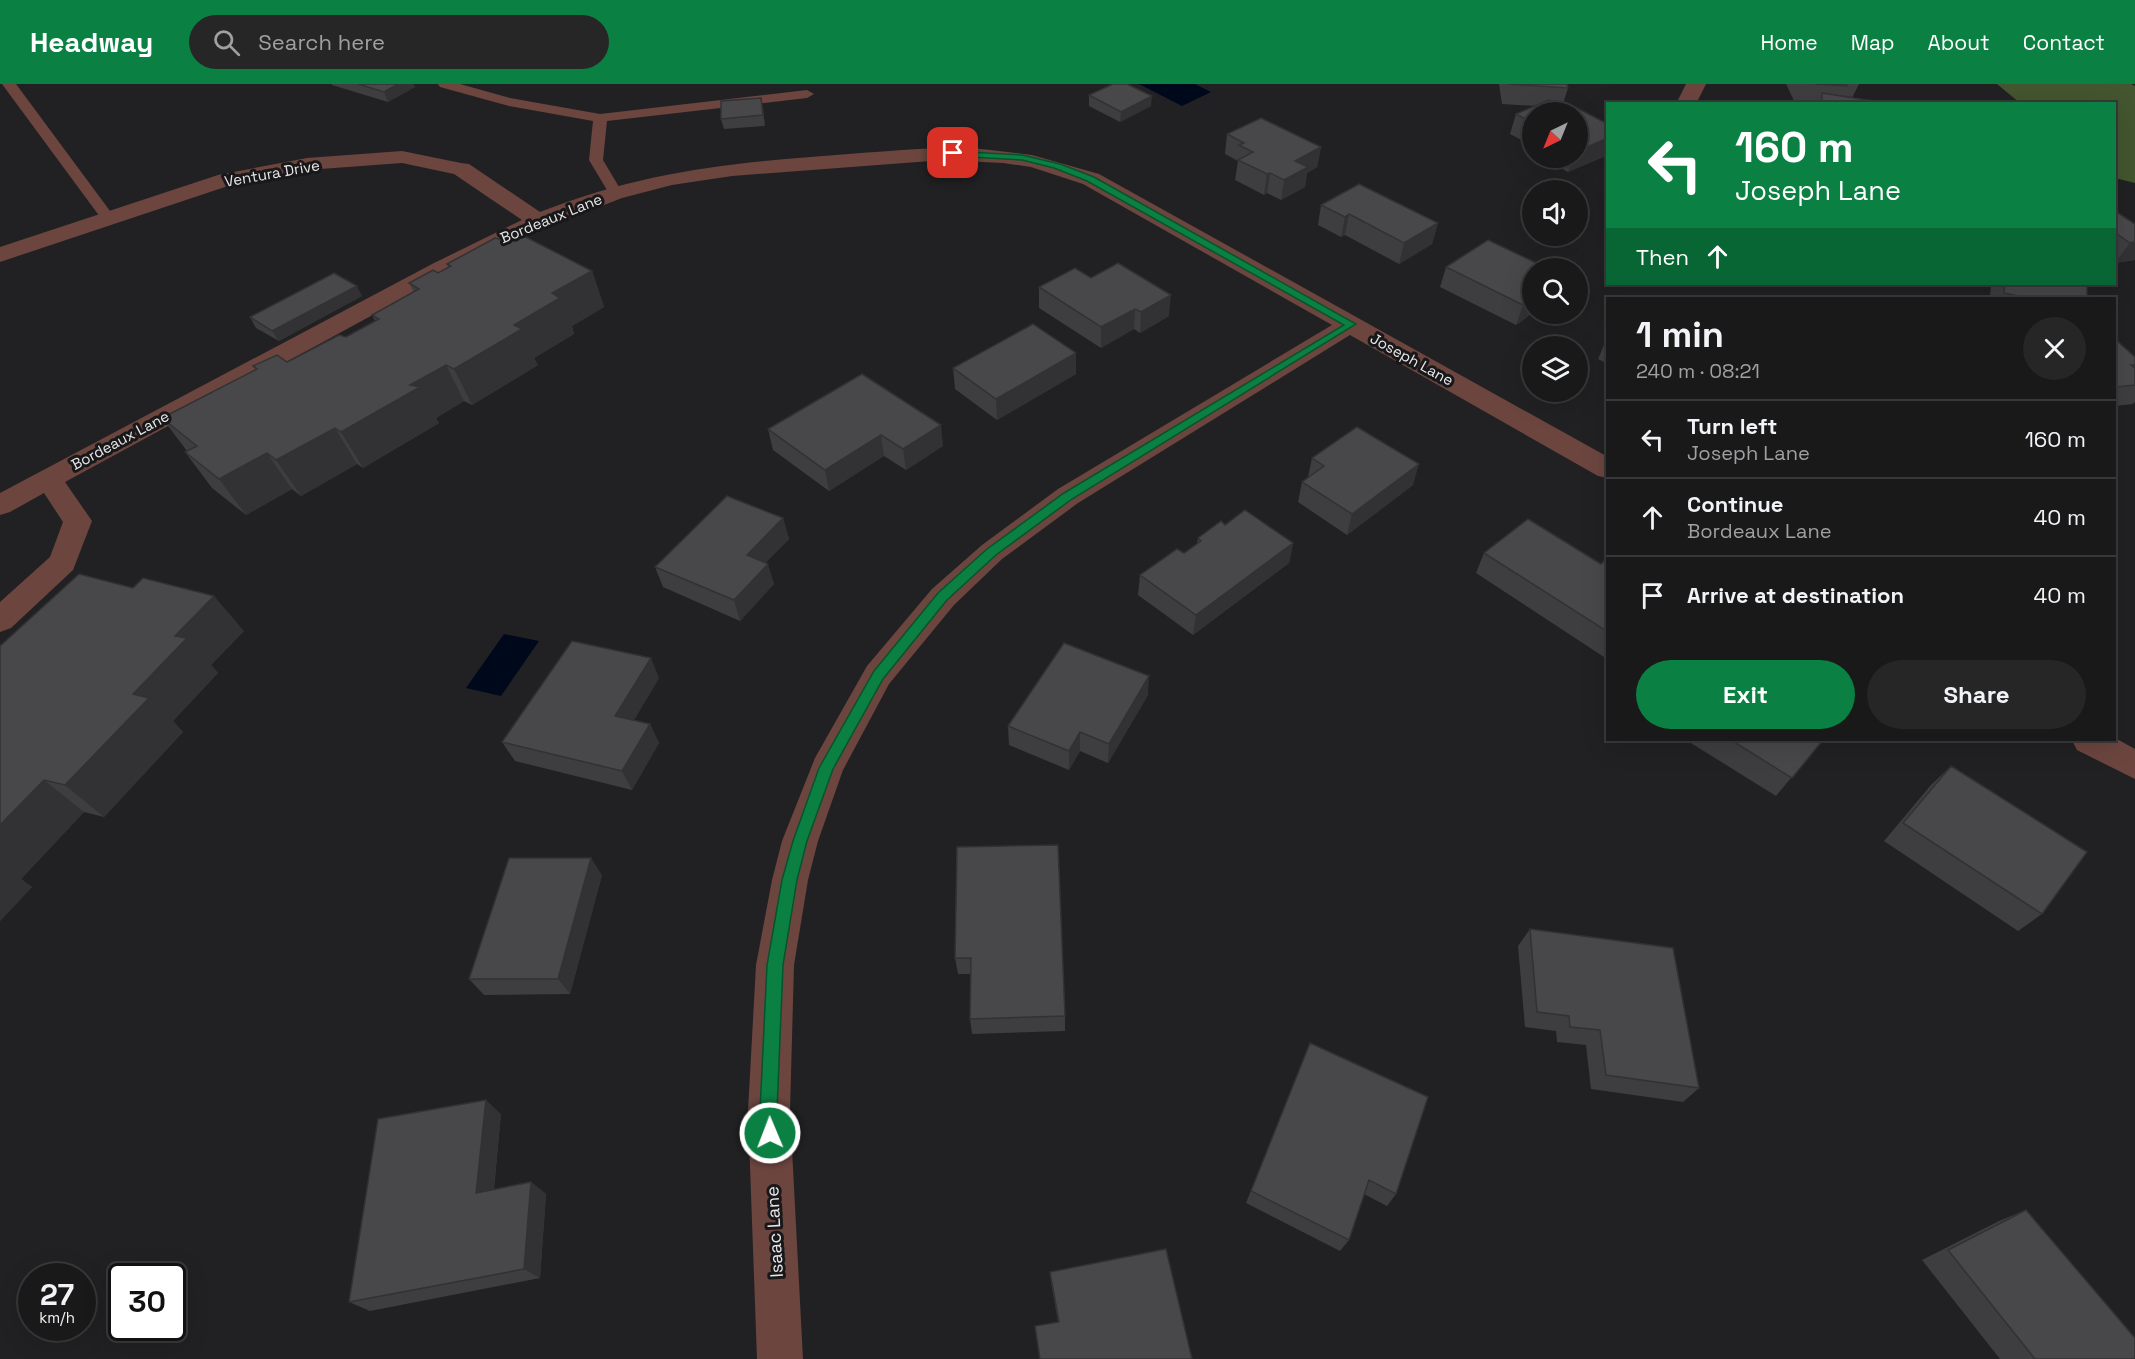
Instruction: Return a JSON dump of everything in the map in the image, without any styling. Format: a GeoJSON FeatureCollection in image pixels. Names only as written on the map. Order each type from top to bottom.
{"type":"FeatureCollection","features":[{"type":"Feature","properties":{"kind":"street"},"geometry":{"type":"LineString","coordinates":[[1687,102],[1696,84]]}},
{"type":"Feature","properties":{"kind":"street","name":"Bordeaux Lane"},"geometry":{"type":"LineString","coordinates":[[0,505],[461,257],[538,221],[615,192],[696,175],[752,168],[918,154],[971,153],[1022,158],[1069,170],[1154,213]]}},
{"type":"Feature","properties":{"kind":"street","name":"Ventura Drive"},"geometry":{"type":"LineString","coordinates":[[0,255],[226,180],[307,164],[402,157],[461,169],[538,221]]}},
{"type":"Feature","properties":{"kind":"street","name":"Joseph Lane"},"geometry":{"type":"LineString","coordinates":[[1154,213],[1606,468]]}},
{"type":"Feature","properties":{"kind":"street","name":"Isaac Lane"},"geometry":{"type":"LineString","coordinates":[[780,1359],[769,1111],[775,965],[795,861],[826,768],[879,675],[943,597],[992,552],[1068,496],[1351,324]]}},
{"type":"Feature","properties":{"kind":"street"},"geometry":{"type":"LineString","coordinates":[[0,620],[63,562],[78,521],[48,479]]}},
{"type":"Feature","properties":{"kind":"street"},"geometry":{"type":"LineString","coordinates":[[2091,741],[2135,765]]}},
{"type":"Feature","properties":{"kind":"lane"},"geometry":{"type":"LineString","coordinates":[[9,84],[108,218]]}},
{"type":"Feature","properties":{"kind":"lane"},"geometry":{"type":"LineString","coordinates":[[445,84],[509,102],[600,118],[807,94]]}},
{"type":"Feature","properties":{"kind":"lane"},"geometry":{"type":"LineString","coordinates":[[600,118],[596,160],[615,192]]}},
{"type":"Feature","properties":{"kind":"green space"},"geometry":{"type":"Polygon","coordinates":[[[1997,84],[2131,84],[2135,86],[2135,183],[2116,178],[2116,102],[2019,102],[1997,84]]]}},
{"type":"Feature","properties":{"kind":"water"},"geometry":{"type":"Polygon","coordinates":[[[1139,84],[1195,84],[1211,92],[1182,106],[1139,84]]]}},
{"type":"Feature","properties":{"kind":"water"},"geometry":{"type":"Polygon","coordinates":[[[504,634],[539,641],[501,696],[466,688],[504,634]]]}},
{"type":"Feature","properties":{"kind":"building"},"geometry":{"type":"Polygon","coordinates":[[[358,84],[398,84],[384,92],[358,84]]]}},
{"type":"Feature","properties":{"kind":"building"},"geometry":{"type":"Polygon","coordinates":[[[1113,84],[1127,84],[1152,96],[1121,112],[1089,95],[1113,84]]]}},
{"type":"Feature","properties":{"kind":"building"},"geometry":{"type":"Polygon","coordinates":[[[1508,84],[1567,84],[1568,88],[1508,84]]]}},
{"type":"Feature","properties":{"kind":"building"},"geometry":{"type":"Polygon","coordinates":[[[1815,84],[1846,84],[1847,86],[1815,84]]]}},
{"type":"Feature","properties":{"kind":"building"},"geometry":{"type":"Polygon","coordinates":[[[1822,93],[1880,102],[1822,102],[1822,93]]]}},
{"type":"Feature","properties":{"kind":"building"},"geometry":{"type":"Polygon","coordinates":[[[761,98],[763,115],[721,119],[721,101],[761,98]]]}},
{"type":"Feature","properties":{"kind":"building"},"geometry":{"type":"Polygon","coordinates":[[[1588,114],[1606,123],[1606,139],[1588,147],[1588,114]]]}},
{"type":"Feature","properties":{"kind":"building"},"geometry":{"type":"Polygon","coordinates":[[[1261,118],[1321,147],[1295,161],[1308,167],[1284,180],[1238,160],[1253,152],[1239,145],[1244,143],[1227,134],[1261,118]]]}},
{"type":"Feature","properties":{"kind":"building"},"geometry":{"type":"Polygon","coordinates":[[[1359,184],[1438,223],[1404,243],[1349,214],[1345,217],[1321,205],[1359,184]]]}},
{"type":"Feature","properties":{"kind":"building"},"geometry":{"type":"Polygon","coordinates":[[[2116,212],[2135,224],[2135,242],[2130,243],[2117,234],[2116,212]]]}},
{"type":"Feature","properties":{"kind":"building"},"geometry":{"type":"Polygon","coordinates":[[[514,231],[592,271],[552,293],[560,298],[514,325],[522,329],[454,369],[446,365],[410,385],[420,387],[341,432],[335,428],[276,460],[267,453],[219,479],[185,452],[197,446],[162,418],[257,369],[253,366],[277,355],[287,362],[339,335],[346,337],[379,319],[372,315],[419,289],[409,283],[433,270],[438,273],[451,266],[447,264],[495,238],[499,239],[514,231]]]}},
{"type":"Feature","properties":{"kind":"building"},"geometry":{"type":"Polygon","coordinates":[[[1488,240],[1526,258],[1522,258],[1522,305],[1446,267],[1488,240]]]}},
{"type":"Feature","properties":{"kind":"building"},"geometry":{"type":"Polygon","coordinates":[[[1118,263],[1171,295],[1141,312],[1135,309],[1101,327],[1039,287],[1075,268],[1091,278],[1118,263]]]}},
{"type":"Feature","properties":{"kind":"building"},"geometry":{"type":"Polygon","coordinates":[[[334,273],[357,286],[272,331],[250,317],[334,273]]]}},
{"type":"Feature","properties":{"kind":"building"},"geometry":{"type":"Polygon","coordinates":[[[2005,285],[2087,286],[2087,297],[2023,297],[2004,293],[2005,285]]]}},
{"type":"Feature","properties":{"kind":"building"},"geometry":{"type":"Polygon","coordinates":[[[1033,324],[1076,353],[996,399],[953,368],[1033,324]]]}},
{"type":"Feature","properties":{"kind":"building"},"geometry":{"type":"Polygon","coordinates":[[[2116,340],[2135,357],[2135,365],[2131,365],[2135,368],[2135,385],[2116,387],[2116,340]]]}},
{"type":"Feature","properties":{"kind":"building"},"geometry":{"type":"Polygon","coordinates":[[[862,374],[941,425],[903,449],[881,435],[825,470],[768,429],[862,374]]]}},
{"type":"Feature","properties":{"kind":"building"},"geometry":{"type":"Polygon","coordinates":[[[1357,427],[1419,464],[1352,514],[1302,482],[1324,466],[1312,458],[1357,427]]]}},
{"type":"Feature","properties":{"kind":"building"},"geometry":{"type":"Polygon","coordinates":[[[727,496],[783,518],[747,555],[768,564],[734,600],[655,567],[727,496]]]}},
{"type":"Feature","properties":{"kind":"building"},"geometry":{"type":"Polygon","coordinates":[[[1245,510],[1293,543],[1196,615],[1140,575],[1177,549],[1184,553],[1201,541],[1198,538],[1221,521],[1225,525],[1245,510]]]}},
{"type":"Feature","properties":{"kind":"building"},"geometry":{"type":"Polygon","coordinates":[[[1528,519],[1601,564],[1606,562],[1606,631],[1484,553],[1528,519]]]}},
{"type":"Feature","properties":{"kind":"building"},"geometry":{"type":"Polygon","coordinates":[[[79,574],[133,588],[143,578],[214,596],[175,636],[187,638],[133,694],[149,698],[65,785],[44,780],[0,825],[0,646],[79,574]]]}},
{"type":"Feature","properties":{"kind":"building"},"geometry":{"type":"Polygon","coordinates":[[[572,641],[651,658],[615,716],[650,724],[622,771],[502,742],[572,641]]]}},
{"type":"Feature","properties":{"kind":"building"},"geometry":{"type":"Polygon","coordinates":[[[1064,643],[1149,676],[1109,744],[1080,732],[1069,751],[1008,726],[1064,643]]]}},
{"type":"Feature","properties":{"kind":"building"},"geometry":{"type":"Polygon","coordinates":[[[1733,741],[1822,741],[1792,778],[1733,741]]]}},
{"type":"Feature","properties":{"kind":"building"},"geometry":{"type":"Polygon","coordinates":[[[1951,766],[2087,852],[2042,914],[1903,823],[1951,766]]]}},
{"type":"Feature","properties":{"kind":"building"},"geometry":{"type":"Polygon","coordinates":[[[1058,845],[1065,1016],[970,1019],[971,958],[955,958],[957,847],[1058,845]]]}},
{"type":"Feature","properties":{"kind":"building"},"geometry":{"type":"Polygon","coordinates":[[[509,858],[591,858],[558,979],[469,979],[509,858]]]}},
{"type":"Feature","properties":{"kind":"building"},"geometry":{"type":"Polygon","coordinates":[[[1530,929],[1673,948],[1699,1088],[1606,1075],[1600,1030],[1570,1027],[1569,1016],[1537,1012],[1530,929]]]}},
{"type":"Feature","properties":{"kind":"building"},"geometry":{"type":"Polygon","coordinates":[[[1310,1043],[1428,1097],[1396,1194],[1369,1180],[1349,1240],[1251,1191],[1310,1043]]]}},
{"type":"Feature","properties":{"kind":"building"},"geometry":{"type":"Polygon","coordinates":[[[486,1100],[476,1193],[531,1182],[524,1269],[349,1302],[378,1119],[486,1100]]]}},
{"type":"Feature","properties":{"kind":"building"},"geometry":{"type":"Polygon","coordinates":[[[2026,1210],[2135,1338],[2135,1359],[2035,1359],[1948,1250],[2026,1210]]]}},
{"type":"Feature","properties":{"kind":"building"},"geometry":{"type":"Polygon","coordinates":[[[1166,1249],[1192,1359],[1040,1359],[1035,1326],[1059,1322],[1050,1272],[1166,1249]]]}},
{"type":"Feature","properties":{"kind":"route"},"geometry":{"type":"LineString","coordinates":[[770,1133],[775,965],[790,880],[800,841],[826,768],[879,675],[943,597],[992,552],[1068,496],[1351,324],[1090,179],[1057,166],[1022,158],[997,154],[953,153]]}}]}
